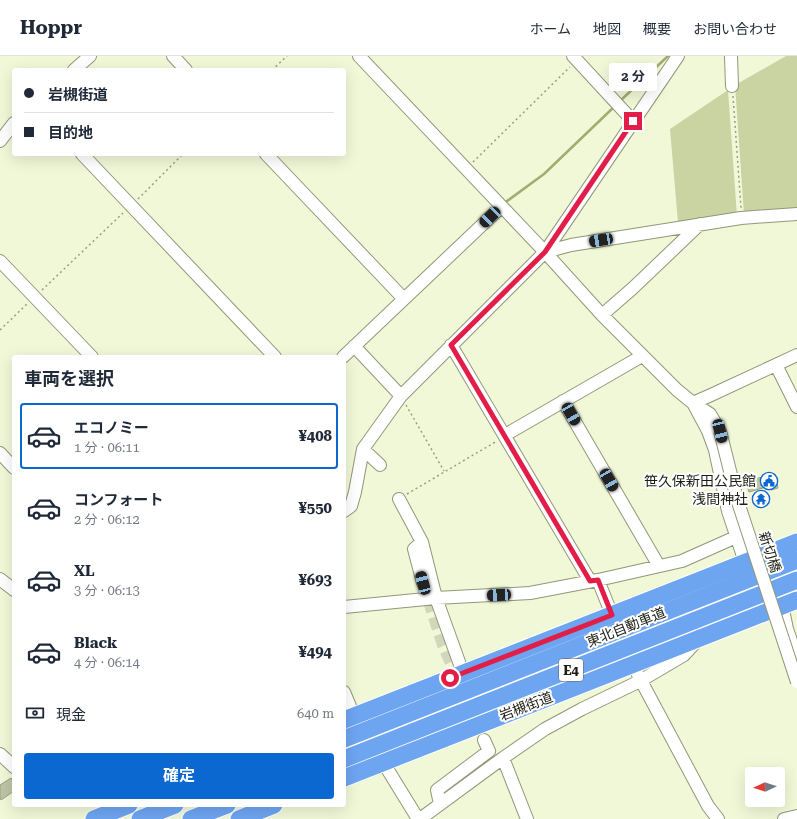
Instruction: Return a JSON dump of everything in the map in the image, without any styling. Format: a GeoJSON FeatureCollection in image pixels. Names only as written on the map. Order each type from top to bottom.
{"type":"FeatureCollection","features":[{"type":"Feature","properties":{"kind":"highway"},"geometry":{"type":"LineString","coordinates":[[349,718],[797,542]]}},
{"type":"Feature","properties":{"kind":"highway","name":"東北自動車道"},"geometry":{"type":"LineString","coordinates":[[346,738],[797,560]]}},
{"type":"Feature","properties":{"kind":"highway","name":"東北自動車道"},"geometry":{"type":"LineString","coordinates":[[346,758],[797,580]]}},
{"type":"Feature","properties":{"kind":"highway","name":"岩槻街道"},"geometry":{"type":"LineString","coordinates":[[346,777],[789,602]]}},
{"type":"Feature","properties":{"kind":"highway"},"geometry":{"type":"LineString","coordinates":[[94,819],[124,807]]}},
{"type":"Feature","properties":{"kind":"highway"},"geometry":{"type":"LineString","coordinates":[[140,819],[170,807]]}},
{"type":"Feature","properties":{"kind":"highway"},"geometry":{"type":"LineString","coordinates":[[191,819],[221,807]]}},
{"type":"Feature","properties":{"kind":"highway"},"geometry":{"type":"LineString","coordinates":[[240,819],[269,807]]}},
{"type":"Feature","properties":{"kind":"street"},"geometry":{"type":"LineString","coordinates":[[76,68],[90,56]]}},
{"type":"Feature","properties":{"kind":"street"},"geometry":{"type":"LineString","coordinates":[[173,56],[184,68]]}},
{"type":"Feature","properties":{"kind":"street"},"geometry":{"type":"LineString","coordinates":[[359,56],[545,252],[602,316],[642,356],[693,403],[708,431],[715,450],[728,511],[745,562]]}},
{"type":"Feature","properties":{"kind":"street"},"geometry":{"type":"LineString","coordinates":[[346,509],[350,506],[356,492],[363,449],[401,396],[545,252],[678,56]]}},
{"type":"Feature","properties":{"kind":"street"},"geometry":{"type":"LineString","coordinates":[[731,56],[732,86]]}},
{"type":"Feature","properties":{"kind":"street"},"geometry":{"type":"LineString","coordinates":[[575,58],[633,121]]}},
{"type":"Feature","properties":{"kind":"street"},"geometry":{"type":"LineString","coordinates":[[0,141],[12,126]]}},
{"type":"Feature","properties":{"kind":"street"},"geometry":{"type":"LineString","coordinates":[[84,156],[273,355]]}},
{"type":"Feature","properties":{"kind":"street"},"geometry":{"type":"LineString","coordinates":[[268,156],[404,299]]}},
{"type":"Feature","properties":{"kind":"street"},"geometry":{"type":"LineString","coordinates":[[345,355],[501,207]]}},
{"type":"Feature","properties":{"kind":"street"},"geometry":{"type":"LineString","coordinates":[[545,252],[571,245],[700,224],[741,218],[797,214]]}},
{"type":"Feature","properties":{"kind":"street"},"geometry":{"type":"LineString","coordinates":[[602,316],[700,224]]}},
{"type":"Feature","properties":{"kind":"street"},"geometry":{"type":"LineString","coordinates":[[0,260],[90,355]]}},
{"type":"Feature","properties":{"kind":"street"},"geometry":{"type":"LineString","coordinates":[[451,345],[594,580],[612,615]]}},
{"type":"Feature","properties":{"kind":"street"},"geometry":{"type":"LineString","coordinates":[[354,346],[401,396]]}},
{"type":"Feature","properties":{"kind":"street"},"geometry":{"type":"LineString","coordinates":[[693,403],[797,355]]}},
{"type":"Feature","properties":{"kind":"street"},"geometry":{"type":"LineString","coordinates":[[505,436],[642,356]]}},
{"type":"Feature","properties":{"kind":"street"},"geometry":{"type":"LineString","coordinates":[[776,365],[797,407]]}},
{"type":"Feature","properties":{"kind":"street"},"geometry":{"type":"LineString","coordinates":[[563,401],[659,566]]}},
{"type":"Feature","properties":{"kind":"street","name":"新切橋"},"geometry":{"type":"LineString","coordinates":[[693,403],[710,414],[720,431],[737,498],[797,682]]}},
{"type":"Feature","properties":{"kind":"street"},"geometry":{"type":"LineString","coordinates":[[363,449],[380,465]]}},
{"type":"Feature","properties":{"kind":"street"},"geometry":{"type":"LineString","coordinates":[[0,453],[12,466]]}},
{"type":"Feature","properties":{"kind":"street"},"geometry":{"type":"LineString","coordinates":[[399,499],[422,542],[436,598],[463,673]]}},
{"type":"Feature","properties":{"kind":"street"},"geometry":{"type":"LineString","coordinates":[[346,607],[436,598],[530,594],[682,561],[736,537]]}},
{"type":"Feature","properties":{"kind":"street"},"geometry":{"type":"LineString","coordinates":[[422,542],[414,549],[423,583]]}},
{"type":"Feature","properties":{"kind":"street"},"geometry":{"type":"LineString","coordinates":[[0,579],[12,588]]}},
{"type":"Feature","properties":{"kind":"street"},"geometry":{"type":"LineString","coordinates":[[789,602],[787,629],[797,658]]}},
{"type":"Feature","properties":{"kind":"street"},"geometry":{"type":"LineString","coordinates":[[383,762],[419,819],[545,729],[640,681],[684,655],[700,638]]}},
{"type":"Feature","properties":{"kind":"street"},"geometry":{"type":"LineString","coordinates":[[634,664],[640,681],[708,806],[718,819]]}},
{"type":"Feature","properties":{"kind":"street"},"geometry":{"type":"LineString","coordinates":[[346,702],[349,718]]}},
{"type":"Feature","properties":{"kind":"street"},"geometry":{"type":"LineString","coordinates":[[440,804],[438,790],[489,751],[484,740]]}},
{"type":"Feature","properties":{"kind":"street"},"geometry":{"type":"LineString","coordinates":[[0,754],[12,765]]}},
{"type":"Feature","properties":{"kind":"street"},"geometry":{"type":"LineString","coordinates":[[503,758],[527,819]]}},
{"type":"Feature","properties":{"kind":"street"},"geometry":{"type":"LineString","coordinates":[[784,819],[797,816]]}},
{"type":"Feature","properties":{"kind":"path"},"geometry":{"type":"LineString","coordinates":[[274,68],[288,56]]}},
{"type":"Feature","properties":{"kind":"path"},"geometry":{"type":"LineString","coordinates":[[466,169],[575,58]]}},
{"type":"Feature","properties":{"kind":"path"},"geometry":{"type":"LineString","coordinates":[[732,86],[741,218]]}},
{"type":"Feature","properties":{"kind":"path"},"geometry":{"type":"LineString","coordinates":[[0,330],[181,156]]}},
{"type":"Feature","properties":{"kind":"path"},"geometry":{"type":"LineString","coordinates":[[401,396],[444,471]]}},
{"type":"Feature","properties":{"kind":"path"},"geometry":{"type":"LineString","coordinates":[[399,499],[505,436]]}},
{"type":"Feature","properties":{"kind":"green space"},"geometry":{"type":"Polygon","coordinates":[[[786,56],[797,56],[797,210],[744,215],[735,85],[786,56]]]}},
{"type":"Feature","properties":{"kind":"green space"},"geometry":{"type":"Polygon","coordinates":[[[728,90],[737,216],[678,223],[670,129],[728,90]]]}},
{"type":"Feature","properties":{"kind":"building"},"geometry":{"type":"Polygon","coordinates":[[[775,474],[778,488],[771,490],[770,486],[749,492],[746,481],[775,474]]]}},
{"type":"Feature","properties":{"kind":"building","name":"浅間神社"},"geometry":{"type":"Polygon","coordinates":[[[763,494],[764,496],[767,495],[768,498],[765,499],[766,501],[758,504],[755,497],[763,494]]]}},
{"type":"Feature","properties":{"kind":"building"},"geometry":{"type":"Polygon","coordinates":[[[11,778],[12,780],[12,792],[1,800],[0,798],[0,785],[11,778]]]}},
{"type":"Feature","properties":{"kind":"waterway"},"geometry":{"type":"LineString","coordinates":[[620,101],[668,56]]}},
{"type":"Feature","properties":{"kind":"waterway"},"geometry":{"type":"LineString","coordinates":[[503,204],[544,174],[615,106]]}},
{"type":"Feature","properties":{"kind":"tunnel"},"geometry":{"type":"LineString","coordinates":[[423,583],[443,645],[474,715]]}},
{"type":"Feature","properties":{"kind":"place","name":"笹久保新田公民館"},"geometry":{"type":"Point","coordinates":[769,481]}},
{"type":"Feature","properties":{"kind":"place","name":"浅間神社"},"geometry":{"type":"Point","coordinates":[761,499]}},
{"type":"Feature","properties":{"kind":"route"},"geometry":{"type":"LineString","coordinates":[[450,678],[612,615],[598,580],[590,581],[451,345],[545,252],[633,121]]}}]}
